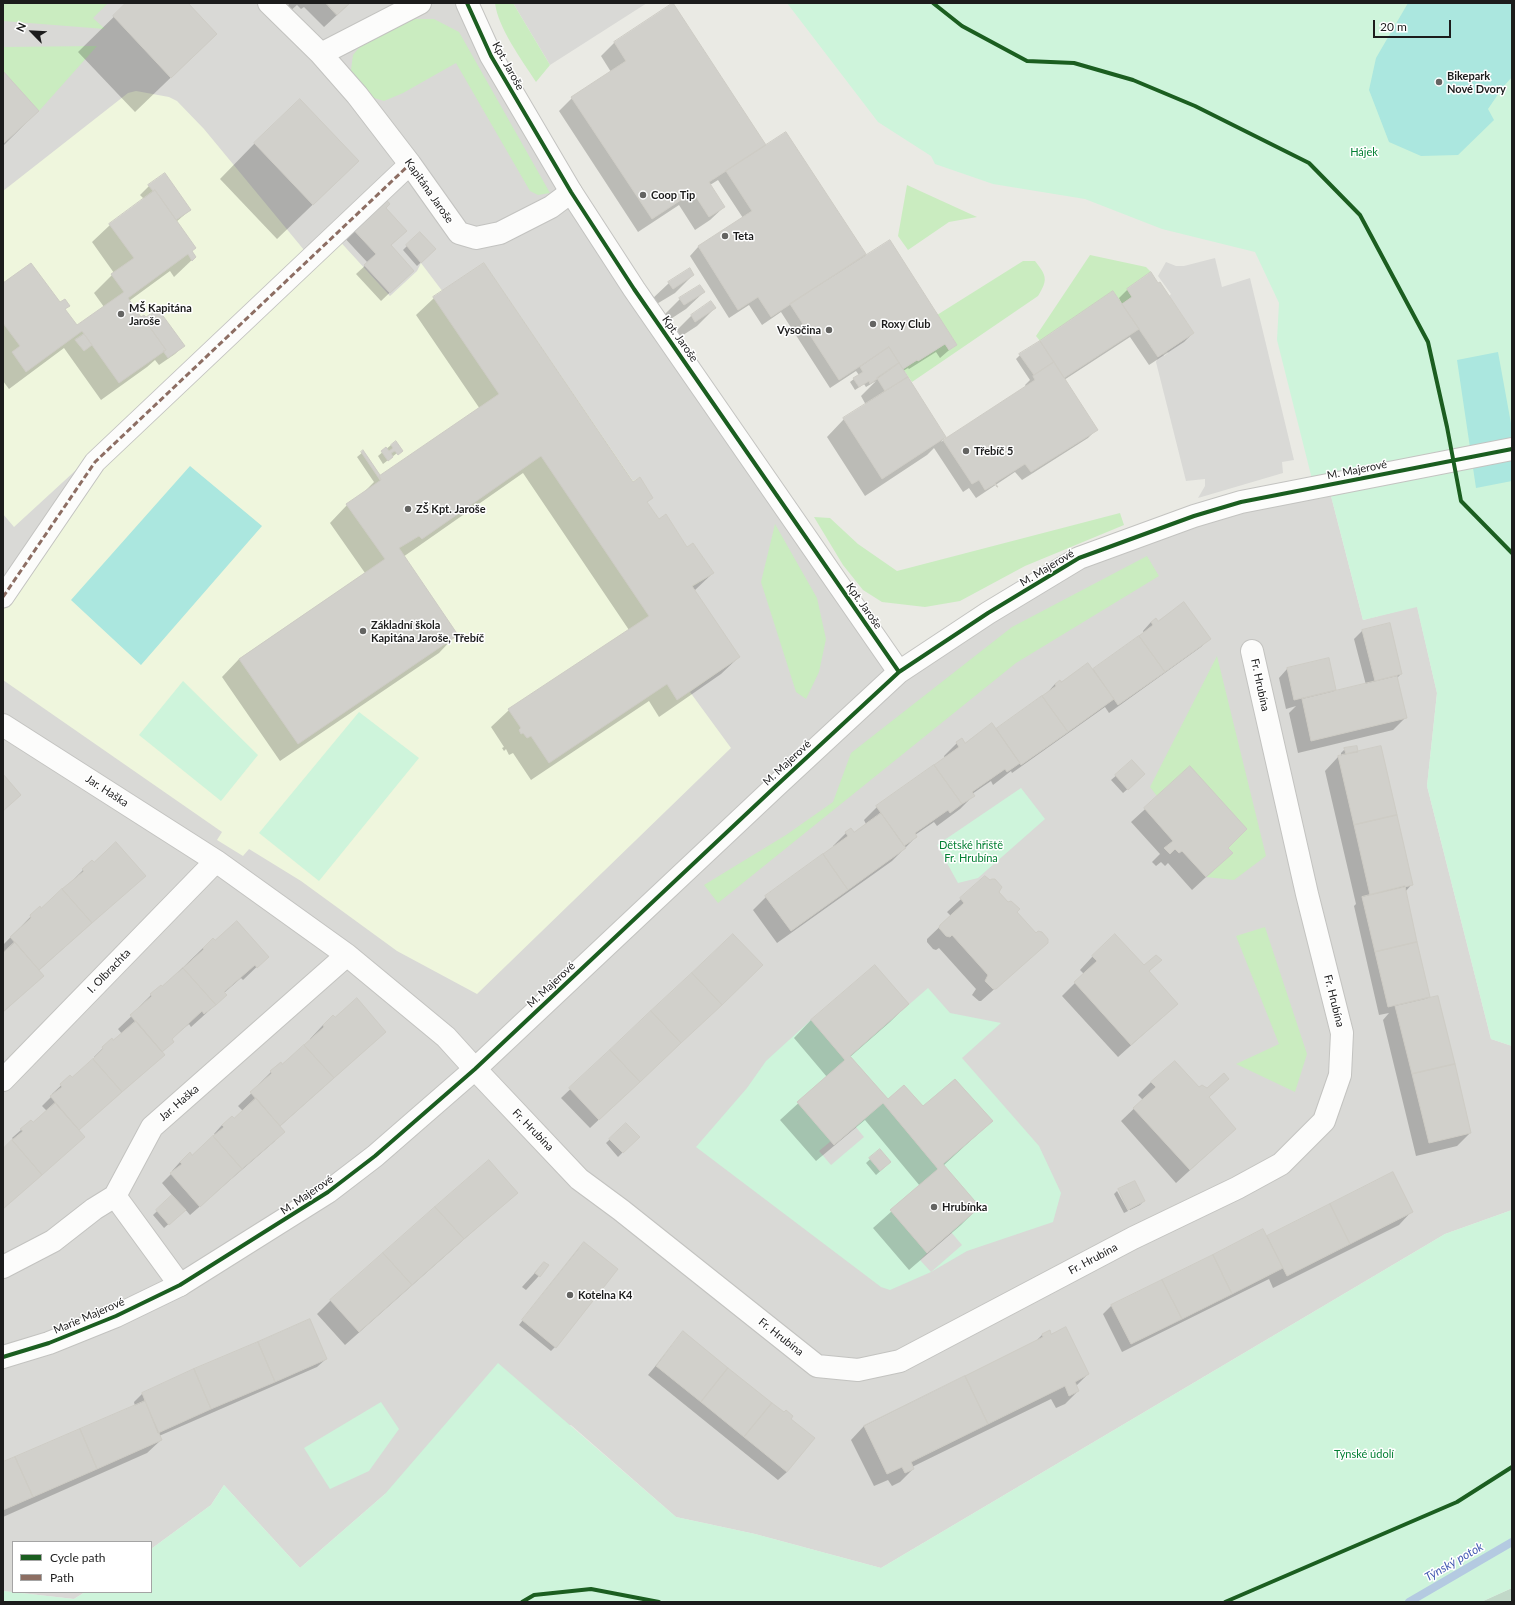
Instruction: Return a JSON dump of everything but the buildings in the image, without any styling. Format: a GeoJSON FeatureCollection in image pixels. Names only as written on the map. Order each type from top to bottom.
{"type":"FeatureCollection","features":[{"type":"Feature","properties":{"kind":"street","name":"Kapitána Jaroše"},"geometry":{"type":"LineString","coordinates":[[269,3],[321,54],[357,95],[410,164],[459,233],[476,238],[500,233],[551,207],[571,192]]}},
{"type":"Feature","properties":{"kind":"street"},"geometry":{"type":"LineString","coordinates":[[321,54],[420,3]]}},
{"type":"Feature","properties":{"kind":"street","name":"Kpt. Jaroše"},"geometry":{"type":"LineString","coordinates":[[467,3],[491,56],[571,192],[643,302],[899,672]]}},
{"type":"Feature","properties":{"kind":"street"},"geometry":{"type":"LineString","coordinates":[[3,597],[95,462],[410,164]]}},
{"type":"Feature","properties":{"kind":"street","name":"M. Majerové"},"geometry":{"type":"LineString","coordinates":[[180,1285],[260,1237],[328,1192],[376,1156],[475,1070],[899,672],[988,614],[1079,558],[1194,516],[1241,502],[1512,448]]}},
{"type":"Feature","properties":{"kind":"street","name":"Fr. Hrubína"},"geometry":{"type":"LineString","coordinates":[[475,1070],[579,1179],[621,1210],[817,1366],[858,1370],[900,1361],[1133,1238],[1237,1188],[1282,1164],[1324,1121],[1340,1075],[1342,1033],[1307,894],[1252,651]]}},
{"type":"Feature","properties":{"kind":"street","name":"Jar. Haška"},"geometry":{"type":"LineString","coordinates":[[3,725],[216,861],[347,955],[446,1037],[475,1070]]}},
{"type":"Feature","properties":{"kind":"street","name":"I. Olbrachta"},"geometry":{"type":"LineString","coordinates":[[3,1080],[216,861]]}},
{"type":"Feature","properties":{"kind":"street","name":"Jar. Haška"},"geometry":{"type":"LineString","coordinates":[[115,1196],[152,1127],[347,955]]}},
{"type":"Feature","properties":{"kind":"street"},"geometry":{"type":"LineString","coordinates":[[3,1268],[53,1241],[94,1208],[115,1196],[180,1285]]}},
{"type":"Feature","properties":{"kind":"street","name":"Marie Majerové"},"geometry":{"type":"LineString","coordinates":[[3,1357],[48,1343],[116,1316],[180,1285]]}},
{"type":"Feature","properties":{"kind":"shaded area"},"geometry":{"type":"Polygon","coordinates":[[[3,3],[467,3],[491,56],[899,672],[1079,558],[1298,491],[1317,499],[1331,496],[1363,620],[1417,606],[1437,693],[1427,786],[1491,1039],[1512,1046],[1512,1210],[1445,1234],[881,1568],[755,1534],[676,1517],[571,1425],[385,1494],[300,1568],[224,1485],[211,1505],[152,1548],[152,1541],[12,1541],[12,1592],[3,1591],[3,3]]]}},
{"type":"Feature","properties":{"kind":"shaded area"},"geometry":{"type":"Polygon","coordinates":[[[513,3],[647,3],[550,65],[513,3]]]}},
{"type":"Feature","properties":{"kind":"shaded area","name":"Bikepark Nové Dvory"},"geometry":{"type":"Polygon","coordinates":[[[1408,3],[1512,3],[1512,77],[1488,109],[1494,120],[1458,155],[1421,156],[1389,142],[1369,90],[1376,58],[1408,3]]]}},
{"type":"Feature","properties":{"kind":"shaded area","name":"MŠ Kapitána Jaroše"},"geometry":{"type":"Polygon","coordinates":[[[136,91],[169,97],[177,101],[204,129],[309,256],[14,527],[3,514],[3,191],[128,93],[136,91]]]}},
{"type":"Feature","properties":{"kind":"shaded area","name":"Základní škola Kapitána Jaroše, Třebíč"},"geometry":{"type":"Polygon","coordinates":[[[335,236],[390,296],[417,271],[421,263],[443,292],[484,263],[633,481],[640,477],[653,498],[647,502],[659,519],[666,514],[687,547],[693,543],[714,573],[692,587],[740,657],[690,692],[731,748],[477,994],[397,951],[301,881],[249,849],[243,856],[217,840],[222,832],[3,680],[3,605],[108,457],[335,236]]]}},
{"type":"Feature","properties":{"kind":"shaded area"},"geometry":{"type":"Polygon","coordinates":[[[1215,258],[1222,287],[1250,278],[1294,460],[1282,462],[1283,473],[1198,498],[1205,486],[1205,479],[1186,481],[1156,362],[1158,357],[1163,354],[1164,356],[1168,353],[1167,351],[1194,333],[1169,296],[1171,294],[1158,276],[1166,262],[1176,266],[1184,266],[1215,258]]]}},
{"type":"Feature","properties":{"kind":"shaded area"},"geometry":{"type":"Polygon","coordinates":[[[1498,352],[1512,429],[1512,481],[1476,488],[1457,360],[1498,352]]]}},
{"type":"Feature","properties":{"kind":"shaded area"},"geometry":{"type":"Polygon","coordinates":[[[190,466],[262,526],[141,665],[71,600],[190,466]]]}},
{"type":"Feature","properties":{"kind":"shaded area"},"geometry":{"type":"Polygon","coordinates":[[[1512,1588],[1512,1602],[1481,1602],[1512,1588]]]}},
{"type":"Feature","properties":{"kind":"shaded area"},"geometry":{"type":"Polygon","coordinates":[[[21,1593],[83,1593],[74,1599],[21,1593]]]}},
{"type":"Feature","properties":{"kind":"green space"},"geometry":{"type":"Polygon","coordinates":[[[3,3],[108,3],[93,18],[105,29],[3,21],[3,3]]]}},
{"type":"Feature","properties":{"kind":"green space"},"geometry":{"type":"Polygon","coordinates":[[[495,3],[513,3],[550,65],[536,82],[506,33],[497,13],[495,3]]]}},
{"type":"Feature","properties":{"kind":"green space","name":"Hájek"},"geometry":{"type":"Polygon","coordinates":[[[787,3],[1491,3],[1512,64],[1512,1046],[1491,1039],[1427,786],[1437,693],[1417,607],[1363,620],[1331,496],[1317,499],[1277,340],[1279,303],[1255,252],[1162,229],[1085,199],[993,184],[935,164],[931,156],[878,122],[787,3]]]}},
{"type":"Feature","properties":{"kind":"green space"},"geometry":{"type":"Polygon","coordinates":[[[412,19],[434,19],[459,32],[550,193],[538,195],[530,191],[456,63],[403,93],[384,101],[361,94],[350,77],[353,55],[367,38],[412,19]]]}},
{"type":"Feature","properties":{"kind":"green space"},"geometry":{"type":"Polygon","coordinates":[[[97,46],[39,111],[3,71],[3,47],[97,46]]]}},
{"type":"Feature","properties":{"kind":"green space"},"geometry":{"type":"Polygon","coordinates":[[[907,185],[977,217],[949,222],[908,250],[898,236],[907,185]]]}},
{"type":"Feature","properties":{"kind":"green space"},"geometry":{"type":"Polygon","coordinates":[[[1090,255],[1146,267],[1151,272],[1127,289],[1132,297],[1122,304],[1113,292],[1040,341],[1036,336],[1090,255]]]}},
{"type":"Feature","properties":{"kind":"green space"},"geometry":{"type":"Polygon","coordinates":[[[1023,261],[1035,261],[1044,274],[1045,282],[1038,296],[912,382],[903,369],[945,344],[949,350],[957,345],[937,315],[1023,261]]]}},
{"type":"Feature","properties":{"kind":"green space"},"geometry":{"type":"Polygon","coordinates":[[[1120,513],[1124,525],[1025,566],[960,601],[925,607],[882,602],[863,590],[843,565],[814,517],[830,518],[858,544],[897,571],[1120,513]]]}},
{"type":"Feature","properties":{"kind":"green space"},"geometry":{"type":"Polygon","coordinates":[[[775,524],[817,598],[826,639],[819,672],[806,699],[796,692],[761,582],[775,524]]]}},
{"type":"Feature","properties":{"kind":"green space"},"geometry":{"type":"Polygon","coordinates":[[[1147,556],[1159,576],[1016,663],[718,903],[704,885],[786,835],[833,802],[851,753],[1012,627],[1147,556]]]}},
{"type":"Feature","properties":{"kind":"green space"},"geometry":{"type":"Polygon","coordinates":[[[1217,656],[1266,856],[1234,880],[1206,877],[1232,853],[1228,848],[1247,829],[1190,767],[1157,796],[1150,787],[1217,656]]]}},
{"type":"Feature","properties":{"kind":"green space"},"geometry":{"type":"Polygon","coordinates":[[[183,681],[258,755],[221,801],[139,735],[183,681]]]}},
{"type":"Feature","properties":{"kind":"green space"},"geometry":{"type":"Polygon","coordinates":[[[359,712],[419,758],[319,881],[259,833],[359,712]]]}},
{"type":"Feature","properties":{"kind":"green space","name":"Dětské hřiště Fr. Hrubína"},"geometry":{"type":"Polygon","coordinates":[[[1021,788],[1045,819],[978,878],[958,883],[937,845],[1021,788]]]}},
{"type":"Feature","properties":{"kind":"green space"},"geometry":{"type":"Polygon","coordinates":[[[1265,927],[1307,1054],[1295,1092],[1236,1064],[1279,1044],[1236,936],[1265,927]]]}},
{"type":"Feature","properties":{"kind":"green space"},"geometry":{"type":"Polygon","coordinates":[[[928,988],[950,1013],[1001,1023],[962,1058],[1039,1146],[1061,1193],[1053,1222],[967,1251],[931,1272],[962,1245],[951,1232],[980,1207],[943,1164],[993,1121],[955,1079],[923,1106],[904,1085],[888,1099],[850,1056],[928,988]]]}},
{"type":"Feature","properties":{"kind":"green space"},"geometry":{"type":"Polygon","coordinates":[[[811,1020],[845,1060],[797,1102],[831,1141],[819,1151],[831,1165],[864,1137],[855,1126],[883,1103],[938,1169],[890,1210],[927,1253],[920,1260],[931,1272],[890,1290],[881,1287],[696,1147],[747,1088],[766,1061],[811,1020]]]}},
{"type":"Feature","properties":{"kind":"green space","name":"Týnské údolí"},"geometry":{"type":"Polygon","coordinates":[[[1512,1210],[1512,1588],[1481,1602],[3,1602],[3,1591],[74,1599],[83,1593],[152,1593],[152,1548],[211,1505],[224,1485],[300,1568],[385,1494],[498,1363],[676,1517],[755,1534],[881,1568],[1445,1234],[1512,1210]]]}},
{"type":"Feature","properties":{"kind":"green space"},"geometry":{"type":"Polygon","coordinates":[[[381,1402],[399,1429],[369,1471],[330,1489],[304,1448],[381,1402]]]}},
{"type":"Feature","properties":{"kind":"waterway","name":"Týnský potok"},"geometry":{"type":"LineString","coordinates":[[1409,1602],[1512,1542]]}},
{"type":"Feature","properties":{"kind":"marked path"},"geometry":{"type":"LineString","coordinates":[[3,597],[95,462],[410,164]]}},
{"type":"Feature","properties":{"kind":"cycle path"},"geometry":{"type":"LineString","coordinates":[[467,3],[491,56],[571,192],[634,289],[899,672]]}},
{"type":"Feature","properties":{"kind":"cycle path"},"geometry":{"type":"LineString","coordinates":[[933,3],[962,26],[1027,61],[1074,63],[1133,80],[1195,106],[1309,163],[1360,215],[1428,342],[1447,427],[1461,501],[1512,553]]}},
{"type":"Feature","properties":{"kind":"cycle path"},"geometry":{"type":"LineString","coordinates":[[3,1357],[49,1343],[116,1316],[180,1285],[328,1192],[375,1156],[475,1069],[899,672],[988,613],[1079,558],[1194,516],[1241,502],[1512,449]]}},
{"type":"Feature","properties":{"kind":"cycle path"},"geometry":{"type":"LineString","coordinates":[[1225,1602],[1457,1502],[1512,1467]]}},
{"type":"Feature","properties":{"kind":"cycle path"},"geometry":{"type":"LineString","coordinates":[[522,1602],[534,1595],[591,1589],[659,1602]]}},
{"type":"Feature","properties":{"kind":"place","name":"Bikepark Nové Dvory"},"geometry":{"type":"Point","coordinates":[1439,82]}},
{"type":"Feature","properties":{"kind":"place","name":"Coop Tip"},"geometry":{"type":"Point","coordinates":[643,195]}},
{"type":"Feature","properties":{"kind":"place","name":"Teta"},"geometry":{"type":"Point","coordinates":[725,236]}},
{"type":"Feature","properties":{"kind":"place","name":"MŠ Kapitána Jaroše"},"geometry":{"type":"Point","coordinates":[121,314]}},
{"type":"Feature","properties":{"kind":"place","name":"Roxy Club"},"geometry":{"type":"Point","coordinates":[873,324]}},
{"type":"Feature","properties":{"kind":"place","name":"Vysočina"},"geometry":{"type":"Point","coordinates":[829,330]}},
{"type":"Feature","properties":{"kind":"place","name":"Třebíč 5"},"geometry":{"type":"Point","coordinates":[966,451]}},
{"type":"Feature","properties":{"kind":"place","name":"ZŠ Kpt. Jaroše"},"geometry":{"type":"Point","coordinates":[408,509]}},
{"type":"Feature","properties":{"kind":"place","name":"Základní škola Kapitána Jaroše, Třebíč"},"geometry":{"type":"Point","coordinates":[363,631]}},
{"type":"Feature","properties":{"kind":"place","name":"Hrubínka"},"geometry":{"type":"Point","coordinates":[934,1207]}},
{"type":"Feature","properties":{"kind":"place","name":"Kotelna K4"},"geometry":{"type":"Point","coordinates":[570,1295]}}]}
